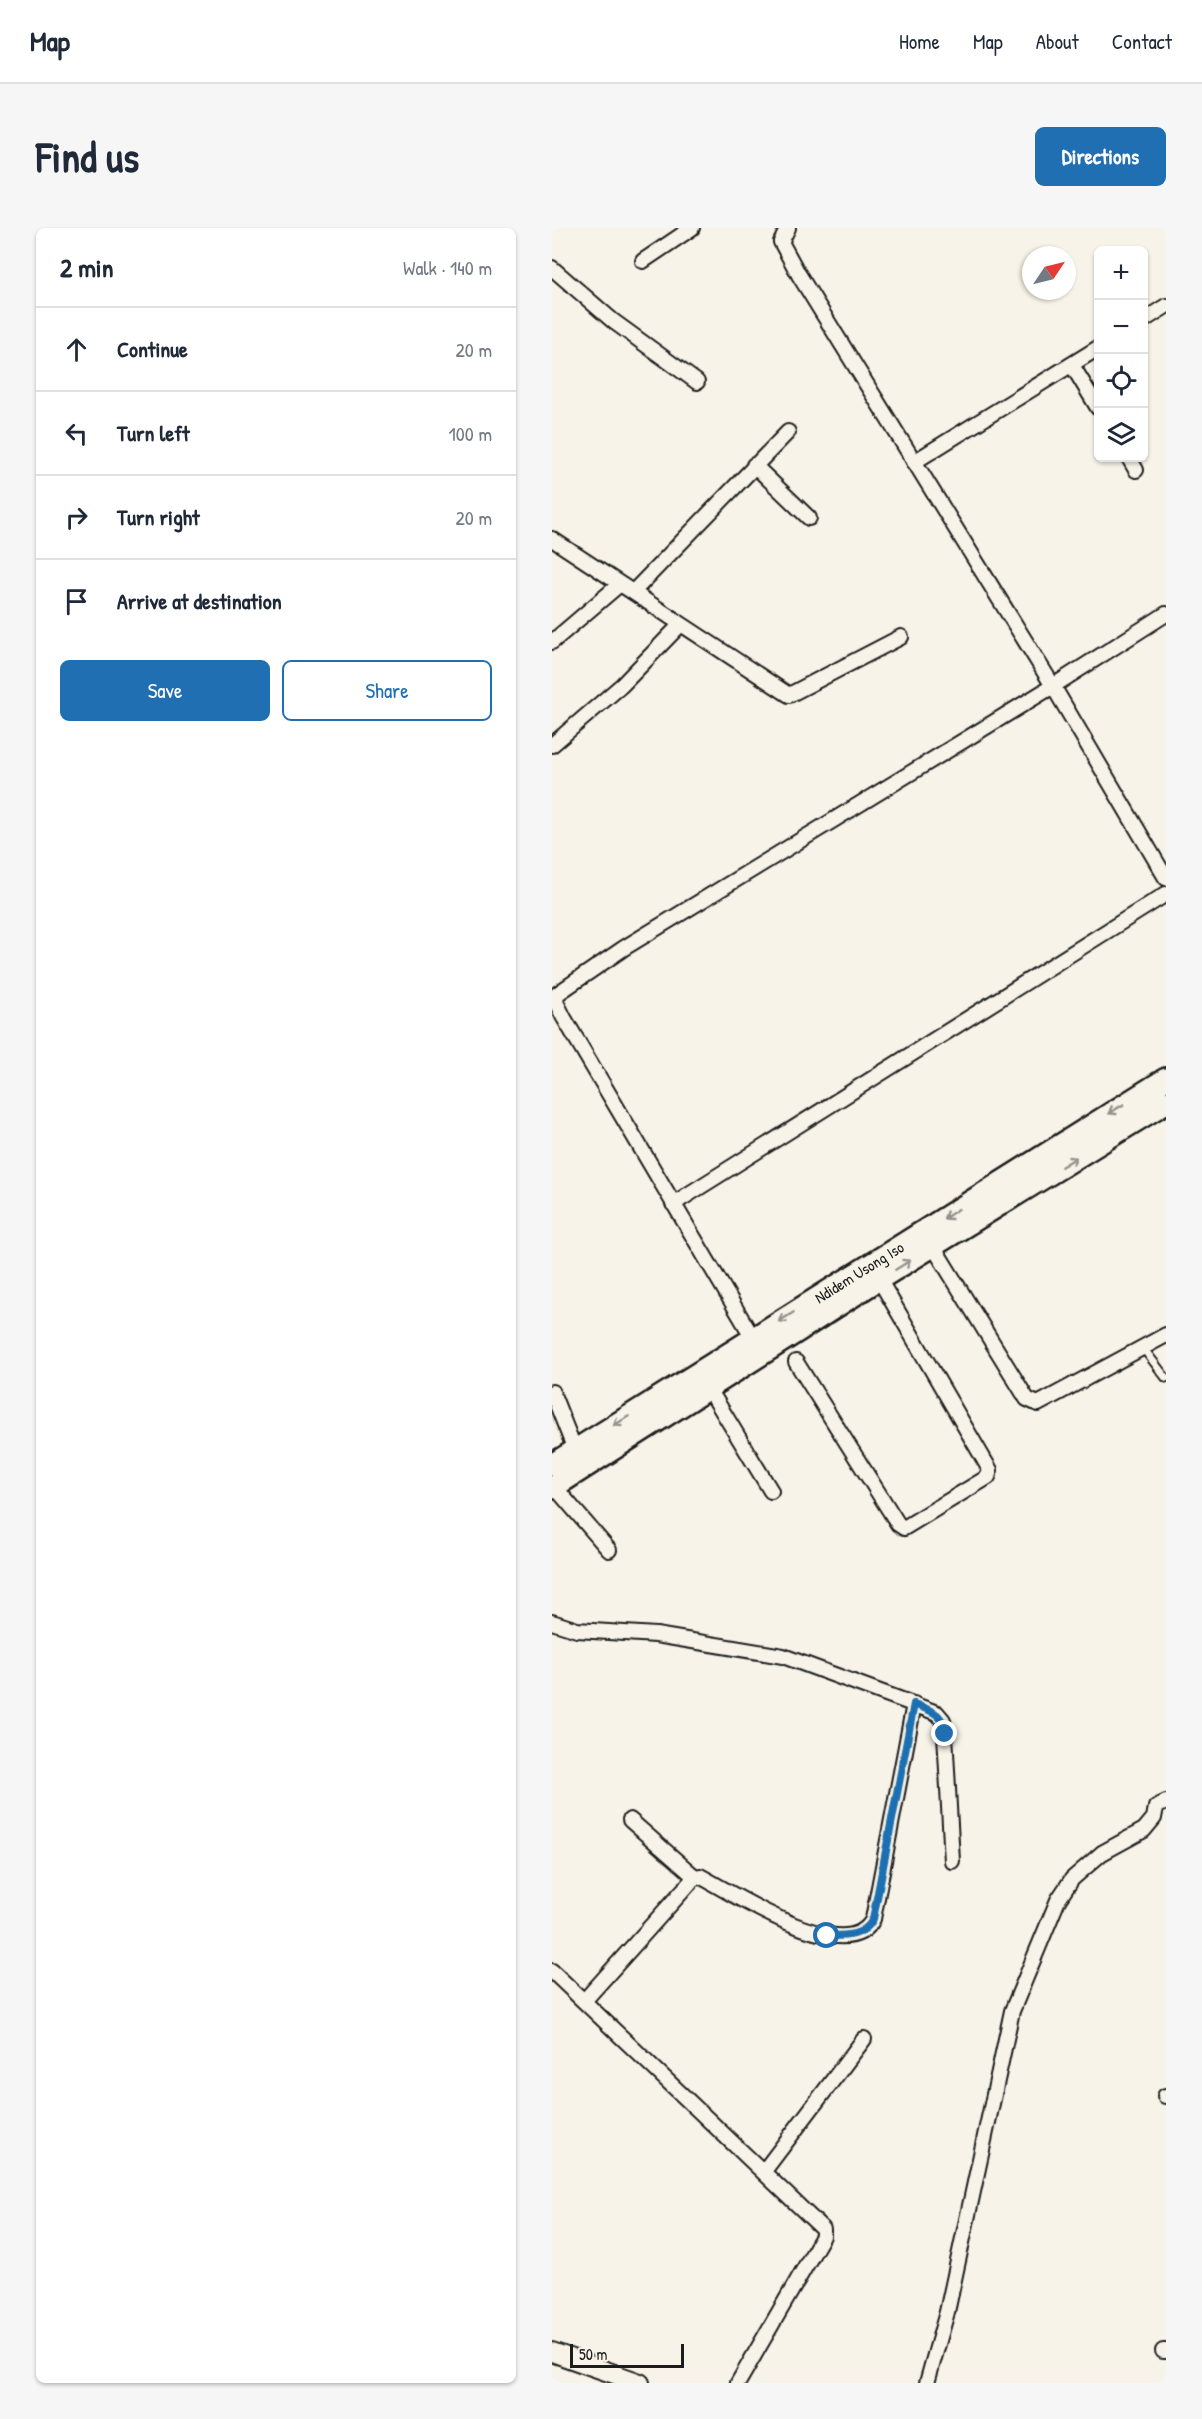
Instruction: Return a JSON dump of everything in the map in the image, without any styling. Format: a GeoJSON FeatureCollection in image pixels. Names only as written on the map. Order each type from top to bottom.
{"type":"FeatureCollection","features":[{"type":"Feature","properties":{"kind":"highway","name":"Ndidem Usong Iso"},"geometry":{"type":"LineString","coordinates":[[552,1464],[1166,1079]]}},
{"type":"Feature","properties":{"kind":"highway","name":"Ndidem Usong Iso"},"geometry":{"type":"LineString","coordinates":[[553,1487],[879,1279],[1166,1102]]}},
{"type":"Feature","properties":{"kind":"main road"},"geometry":{"type":"LineString","coordinates":[[552,2352],[640,2383]]}},
{"type":"Feature","properties":{"kind":"street"},"geometry":{"type":"LineString","coordinates":[[643,261],[692,228]]}},
{"type":"Feature","properties":{"kind":"street"},"geometry":{"type":"LineString","coordinates":[[789,228],[781,242],[1053,686],[1166,878]]}},
{"type":"Feature","properties":{"kind":"street"},"geometry":{"type":"LineString","coordinates":[[552,268],[613,321],[697,382]]}},
{"type":"Feature","properties":{"kind":"street"},"geometry":{"type":"LineString","coordinates":[[1148,317],[1166,306]]}},
{"type":"Feature","properties":{"kind":"street"},"geometry":{"type":"LineString","coordinates":[[914,462],[1094,351]]}},
{"type":"Feature","properties":{"kind":"street"},"geometry":{"type":"LineString","coordinates":[[1072,365],[1094,401]]}},
{"type":"Feature","properties":{"kind":"street"},"geometry":{"type":"LineString","coordinates":[[633,592],[788,432]]}},
{"type":"Feature","properties":{"kind":"street"},"geometry":{"type":"LineString","coordinates":[[1131,462],[1136,470]]}},
{"type":"Feature","properties":{"kind":"street"},"geometry":{"type":"LineString","coordinates":[[754,465],[809,518]]}},
{"type":"Feature","properties":{"kind":"street"},"geometry":{"type":"LineString","coordinates":[[552,539],[789,695],[901,638]]}},
{"type":"Feature","properties":{"kind":"street"},"geometry":{"type":"LineString","coordinates":[[552,642],[620,584]]}},
{"type":"Feature","properties":{"kind":"street"},"geometry":{"type":"LineString","coordinates":[[753,1338],[564,1018],[556,1002],[560,990],[634,941],[1053,686],[1166,614]]}},
{"type":"Feature","properties":{"kind":"street"},"geometry":{"type":"LineString","coordinates":[[552,745],[622,684],[681,624]]}},
{"type":"Feature","properties":{"kind":"street"},"geometry":{"type":"LineString","coordinates":[[673,1204],[1166,894]]}},
{"type":"Feature","properties":{"kind":"street"},"geometry":{"type":"LineString","coordinates":[[933,1246],[1027,1399],[1038,1404],[1166,1335]]}},
{"type":"Feature","properties":{"kind":"street"},"geometry":{"type":"LineString","coordinates":[[796,1362],[897,1524],[904,1528],[988,1477],[990,1470],[879,1279]]}},
{"type":"Feature","properties":{"kind":"street"},"geometry":{"type":"LineString","coordinates":[[709,1389],[771,1491]]}},
{"type":"Feature","properties":{"kind":"street"},"geometry":{"type":"LineString","coordinates":[[552,1392],[575,1450]]}},
{"type":"Feature","properties":{"kind":"street"},"geometry":{"type":"LineString","coordinates":[[553,1487],[609,1550]]}},
{"type":"Feature","properties":{"kind":"street"},"geometry":{"type":"LineString","coordinates":[[552,1622],[592,1632],[656,1635],[783,1656],[937,1713],[944,1720],[952,1861]]}},
{"type":"Feature","properties":{"kind":"street"},"geometry":{"type":"LineString","coordinates":[[584,2001],[695,1877],[700,1876],[804,1930],[843,1936],[860,1933],[869,1928],[873,1919],[914,1704]]}},
{"type":"Feature","properties":{"kind":"street"},"geometry":{"type":"LineString","coordinates":[[927,2383],[947,2312],[1012,2011],[1054,1910],[1072,1879],[1102,1853],[1144,1830],[1154,1818],[1156,1807],[1166,1802]]}},
{"type":"Feature","properties":{"kind":"street"},"geometry":{"type":"LineString","coordinates":[[630,1820],[695,1877]]}},
{"type":"Feature","properties":{"kind":"street"},"geometry":{"type":"LineString","coordinates":[[552,1971],[820,2223],[823,2229],[823,2236],[738,2383]]}},
{"type":"Feature","properties":{"kind":"street"},"geometry":{"type":"LineString","coordinates":[[764,2171],[864,2039]]}},
{"type":"Feature","properties":{"kind":"lane"},"geometry":{"type":"LineString","coordinates":[[1143,1348],[1166,1378]]}},
{"type":"Feature","properties":{"kind":"route"},"geometry":{"type":"LineString","coordinates":[[827,1936],[860,1933],[869,1928],[873,1919],[914,1704],[937,1713],[944,1720],[945,1734]]}}]}
